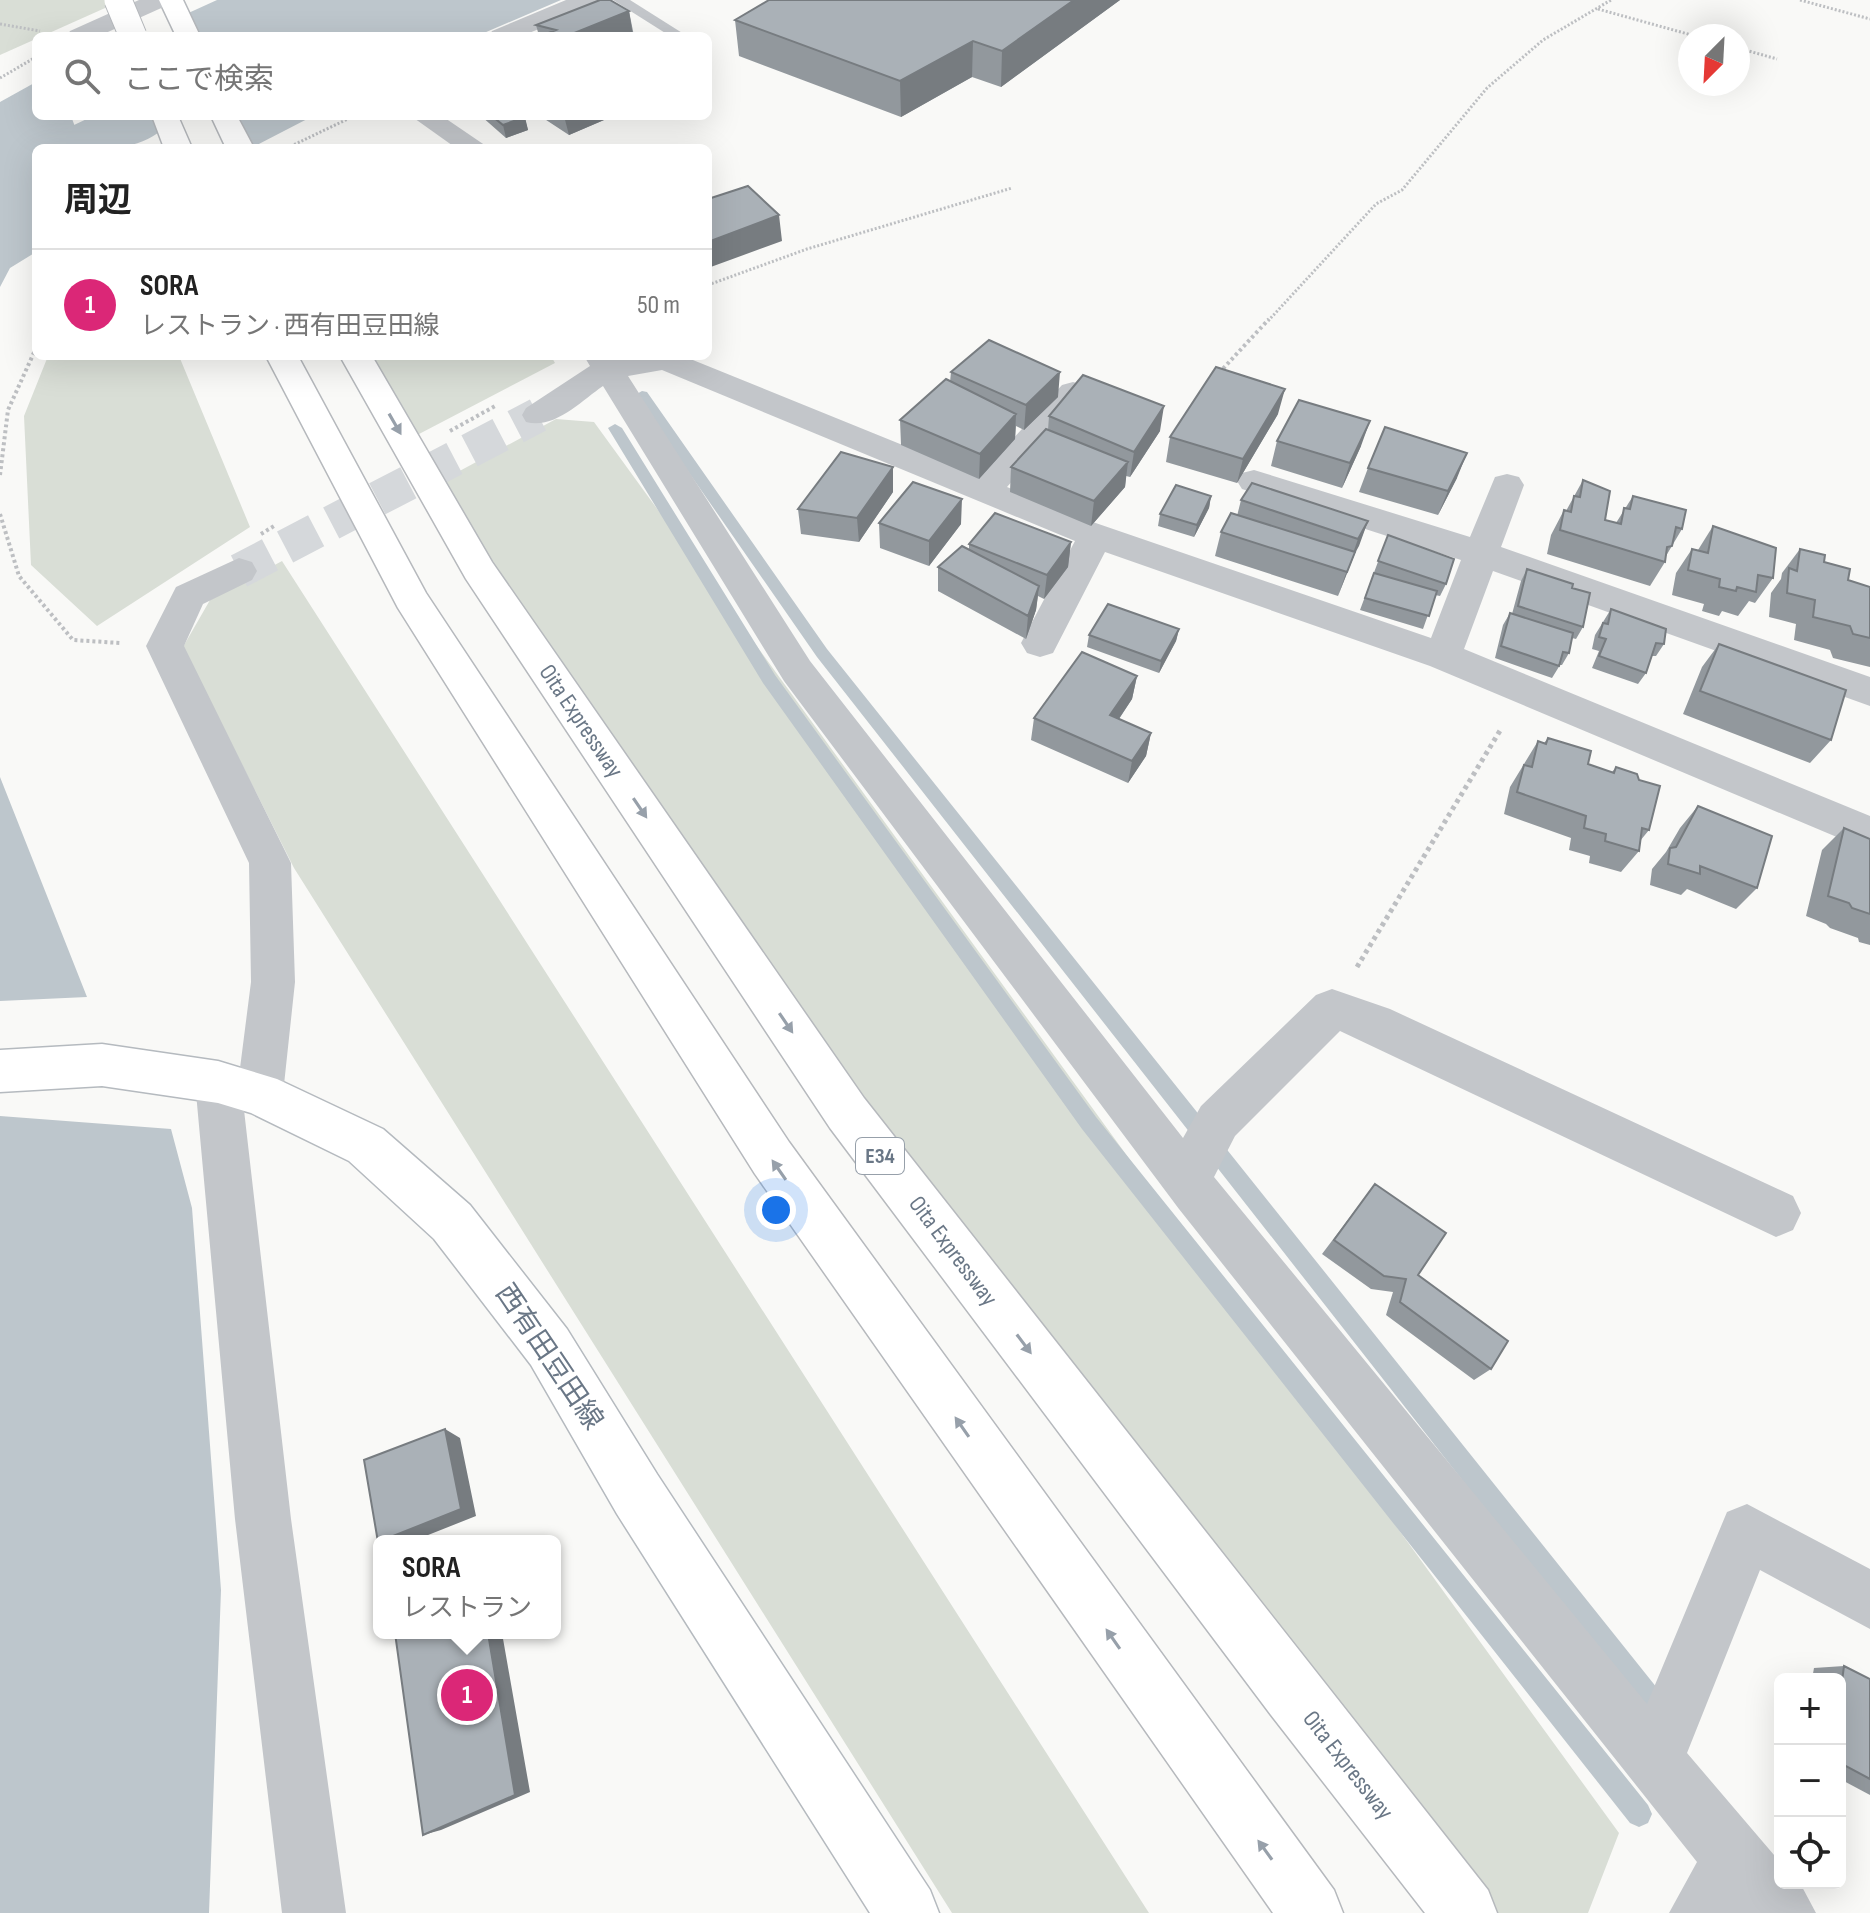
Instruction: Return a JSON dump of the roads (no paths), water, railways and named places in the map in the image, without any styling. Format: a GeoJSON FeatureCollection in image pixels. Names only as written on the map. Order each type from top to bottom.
{"type":"FeatureCollection","features":[{"type":"Feature","properties":{"kind":"main road"},"geometry":{"type":"LineString","coordinates":[[118,0],[131,32]]}},
{"type":"Feature","properties":{"kind":"main road"},"geometry":{"type":"LineString","coordinates":[[171,0],[186,32]]}},
{"type":"Feature","properties":{"kind":"main road"},"geometry":{"type":"LineString","coordinates":[[167,120],[176,144]]}},
{"type":"Feature","properties":{"kind":"main road"},"geometry":{"type":"LineString","coordinates":[[226,120],[238,144]]}},
{"type":"Feature","properties":{"kind":"main road"},"geometry":{"type":"LineString","coordinates":[[284,360],[411,599],[772,1158],[1311,1913]]}},
{"type":"Feature","properties":{"kind":"main road","name":"Oita Expressway"},"geometry":{"type":"LineString","coordinates":[[358,360],[479,570],[847,1113],[1282,1682],[1465,1913]]}},
{"type":"Feature","properties":{"kind":"main road","name":"西有田豆田線"},"geometry":{"type":"LineString","coordinates":[[0,1071],[102,1065],[239,1088],[366,1145],[452,1222],[549,1347],[637,1494],[907,1913]]}},
{"type":"Feature","properties":{"kind":"street"},"geometry":{"type":"LineString","coordinates":[[88,32],[159,0]]}},
{"type":"Feature","properties":{"kind":"street"},"geometry":{"type":"LineString","coordinates":[[511,32],[587,0]]}},
{"type":"Feature","properties":{"kind":"street"},"geometry":{"type":"LineString","coordinates":[[430,120],[469,144]]}},
{"type":"Feature","properties":{"kind":"street"},"geometry":{"type":"LineString","coordinates":[[538,415],[604,362],[665,360],[1096,535],[1443,656],[1870,834]]}},
{"type":"Feature","properties":{"kind":"street"},"geometry":{"type":"LineString","coordinates":[[604,362],[797,671],[1200,1154],[1735,1860],[1784,1913]]}},
{"type":"Feature","properties":{"kind":"street"},"geometry":{"type":"LineString","coordinates":[[985,491],[1073,392]]}},
{"type":"Feature","properties":{"kind":"street"},"geometry":{"type":"LineString","coordinates":[[1254,481],[1480,553],[1870,692]]}},
{"type":"Feature","properties":{"kind":"street"},"geometry":{"type":"LineString","coordinates":[[1443,656],[1507,485]]}},
{"type":"Feature","properties":{"kind":"street"},"geometry":{"type":"LineString","coordinates":[[1040,643],[1096,535]]}},
{"type":"Feature","properties":{"kind":"street"},"geometry":{"type":"LineString","coordinates":[[239,571],[189,596],[165,646],[270,863],[273,982],[239,1088],[263,1519],[314,1913]]}},
{"type":"Feature","properties":{"kind":"street"},"geometry":{"type":"LineString","coordinates":[[1200,1154],[1332,1009],[1374,1023],[1776,1213]]}},
{"type":"Feature","properties":{"kind":"street"},"geometry":{"type":"LineString","coordinates":[[1656,1757],[1747,1532],[1870,1600]]}},
{"type":"Feature","properties":{"kind":"street"},"geometry":{"type":"LineString","coordinates":[[1701,1913],[1735,1860]]}},
{"type":"Feature","properties":{"kind":"lane"},"geometry":{"type":"LineString","coordinates":[[620,0],[673,32]]}},
{"type":"Feature","properties":{"kind":"waterway"},"geometry":{"type":"LineString","coordinates":[[86,144],[135,120]]}},
{"type":"Feature","properties":{"kind":"waterway"},"geometry":{"type":"LineString","coordinates":[[642,395],[822,653],[1664,1717]]}},
{"type":"Feature","properties":{"kind":"waterway"},"geometry":{"type":"LineString","coordinates":[[615,428],[769,679],[1089,1123],[1639,1814]]}},
{"type":"Feature","properties":{"kind":"tunnel"},"geometry":{"type":"LineString","coordinates":[[239,571],[538,415]]}},
{"type":"Feature","properties":{"kind":"place","name":"SORA"},"geometry":{"type":"Point","coordinates":[467,1695]}}]}
